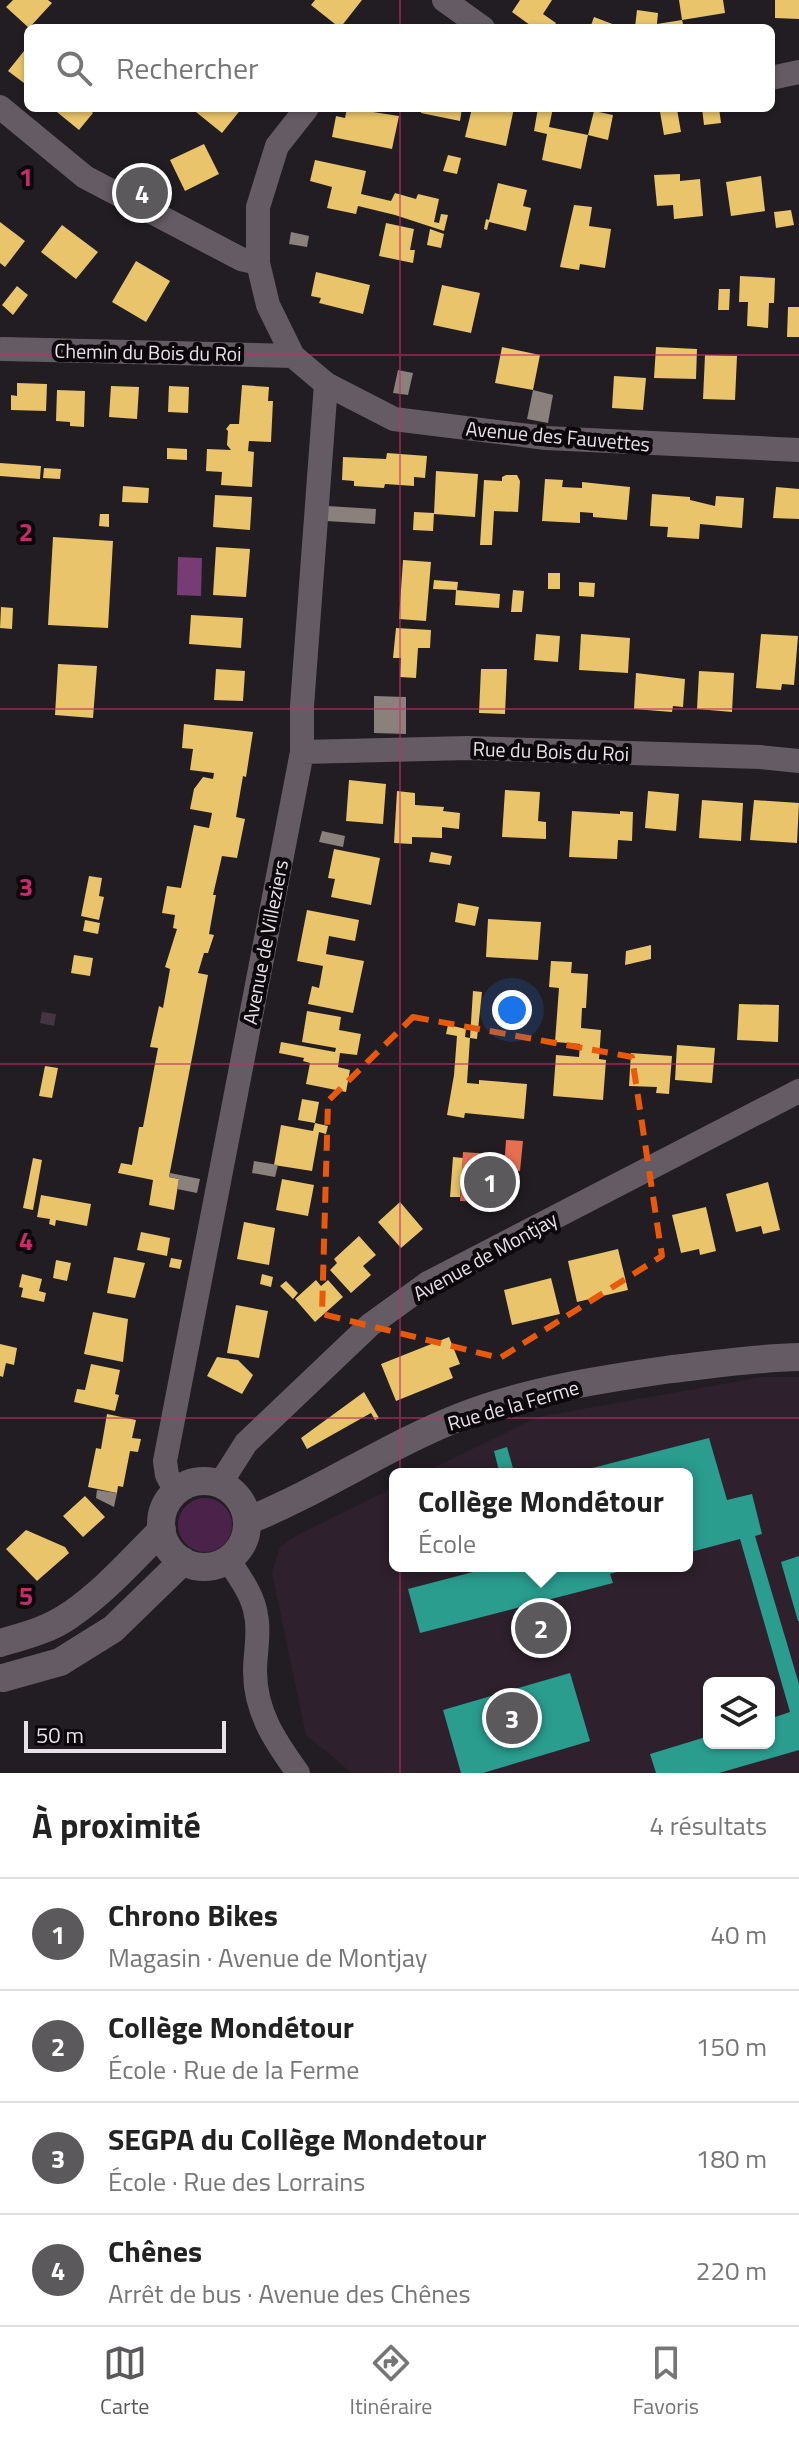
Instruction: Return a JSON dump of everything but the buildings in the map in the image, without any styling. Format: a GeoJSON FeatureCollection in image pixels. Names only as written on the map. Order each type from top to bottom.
{"type":"FeatureCollection","features":[{"type":"Feature","properties":{"kind":"street"},"geometry":{"type":"LineString","coordinates":[[444,0],[475,24]]}},
{"type":"Feature","properties":{"kind":"street"},"geometry":{"type":"LineString","coordinates":[[775,77],[799,72]]}},
{"type":"Feature","properties":{"kind":"street"},"geometry":{"type":"LineString","coordinates":[[0,107],[85,177],[241,259],[258,263]]}},
{"type":"Feature","properties":{"kind":"street"},"geometry":{"type":"LineString","coordinates":[[293,356],[268,305],[258,263],[258,207],[277,146],[304,112]]}},
{"type":"Feature","properties":{"kind":"street","name":"Chemin du Bois du Roi"},"geometry":{"type":"LineString","coordinates":[[3,349],[293,356]]}},
{"type":"Feature","properties":{"kind":"street","name":"Avenue des Fauvettes"},"geometry":{"type":"LineString","coordinates":[[293,356],[326,384],[394,419],[546,438],[799,450]]}},
{"type":"Feature","properties":{"kind":"street","name":"Avenue de Villeziers"},"geometry":{"type":"LineString","coordinates":[[176,1492],[167,1475],[165,1461],[302,752],[302,706],[326,384]]}},
{"type":"Feature","properties":{"kind":"street","name":"Rue du Bois du Roi"},"geometry":{"type":"LineString","coordinates":[[302,752],[468,748],[760,757],[799,761]]}},
{"type":"Feature","properties":{"kind":"street","name":"Avenue de Montjay"},"geometry":{"type":"LineString","coordinates":[[220,1484],[246,1443],[370,1325],[428,1283],[799,1091]]}},
{"type":"Feature","properties":{"kind":"street","name":"Rue de la Ferme"},"geometry":{"type":"LineString","coordinates":[[247,1521],[286,1505],[397,1445],[466,1414],[533,1394],[622,1376],[756,1358],[799,1357]]}},
{"type":"Feature","properties":{"kind":"street"},"geometry":{"type":"LineString","coordinates":[[209,1481],[220,1484],[239,1499],[247,1521],[246,1536],[239,1549],[228,1559],[206,1567],[183,1561],[173,1553],[162,1530],[162,1516],[167,1503],[185,1485],[209,1481]]}},
{"type":"Feature","properties":{"kind":"street"},"geometry":{"type":"LineString","coordinates":[[0,1643],[36,1633],[69,1616],[111,1581],[162,1530]]}},
{"type":"Feature","properties":{"kind":"street"},"geometry":{"type":"LineString","coordinates":[[228,1559],[251,1595],[257,1617],[256,1692],[264,1721],[274,1741],[298,1773]]}},
{"type":"Feature","properties":{"kind":"street"},"geometry":{"type":"LineString","coordinates":[[1,1679],[60,1662],[113,1629],[183,1561]]}},
{"type":"Feature","properties":{"kind":"highlighted area"},"geometry":{"type":"Polygon","coordinates":[[[413,1017],[632,1057],[662,1256],[500,1358],[322,1314],[328,1101],[413,1017]]]}},
{"type":"Feature","properties":{"kind":"shaded area"},"geometry":{"type":"Polygon","coordinates":[[[178,557],[202,558],[201,596],[177,595],[178,557]]]}},
{"type":"Feature","properties":{"kind":"shaded area"},"geometry":{"type":"Polygon","coordinates":[[[762,1377],[799,1377],[799,1773],[352,1773],[306,1735],[272,1573],[280,1547],[297,1535],[389,1490],[389,1572],[693,1572],[693,1468],[433,1468],[538,1417],[762,1377]]]}},
{"type":"Feature","properties":{"kind":"shaded area"},"geometry":{"type":"Polygon","coordinates":[[[205,1498],[224,1506],[232,1525],[224,1544],[205,1552],[186,1544],[178,1525],[186,1506],[205,1498]]]}},
{"type":"Feature","properties":{"kind":"place","name":"Chênes"},"geometry":{"type":"Point","coordinates":[142,193]}},
{"type":"Feature","properties":{"kind":"place","name":"Chrono Bikes"},"geometry":{"type":"Point","coordinates":[490,1182]}},
{"type":"Feature","properties":{"kind":"place","name":"Collège Mondétour"},"geometry":{"type":"Point","coordinates":[541,1628]}},
{"type":"Feature","properties":{"kind":"place","name":"SEGPA du Collège Mondetour"},"geometry":{"type":"Point","coordinates":[512,1718]}}]}
